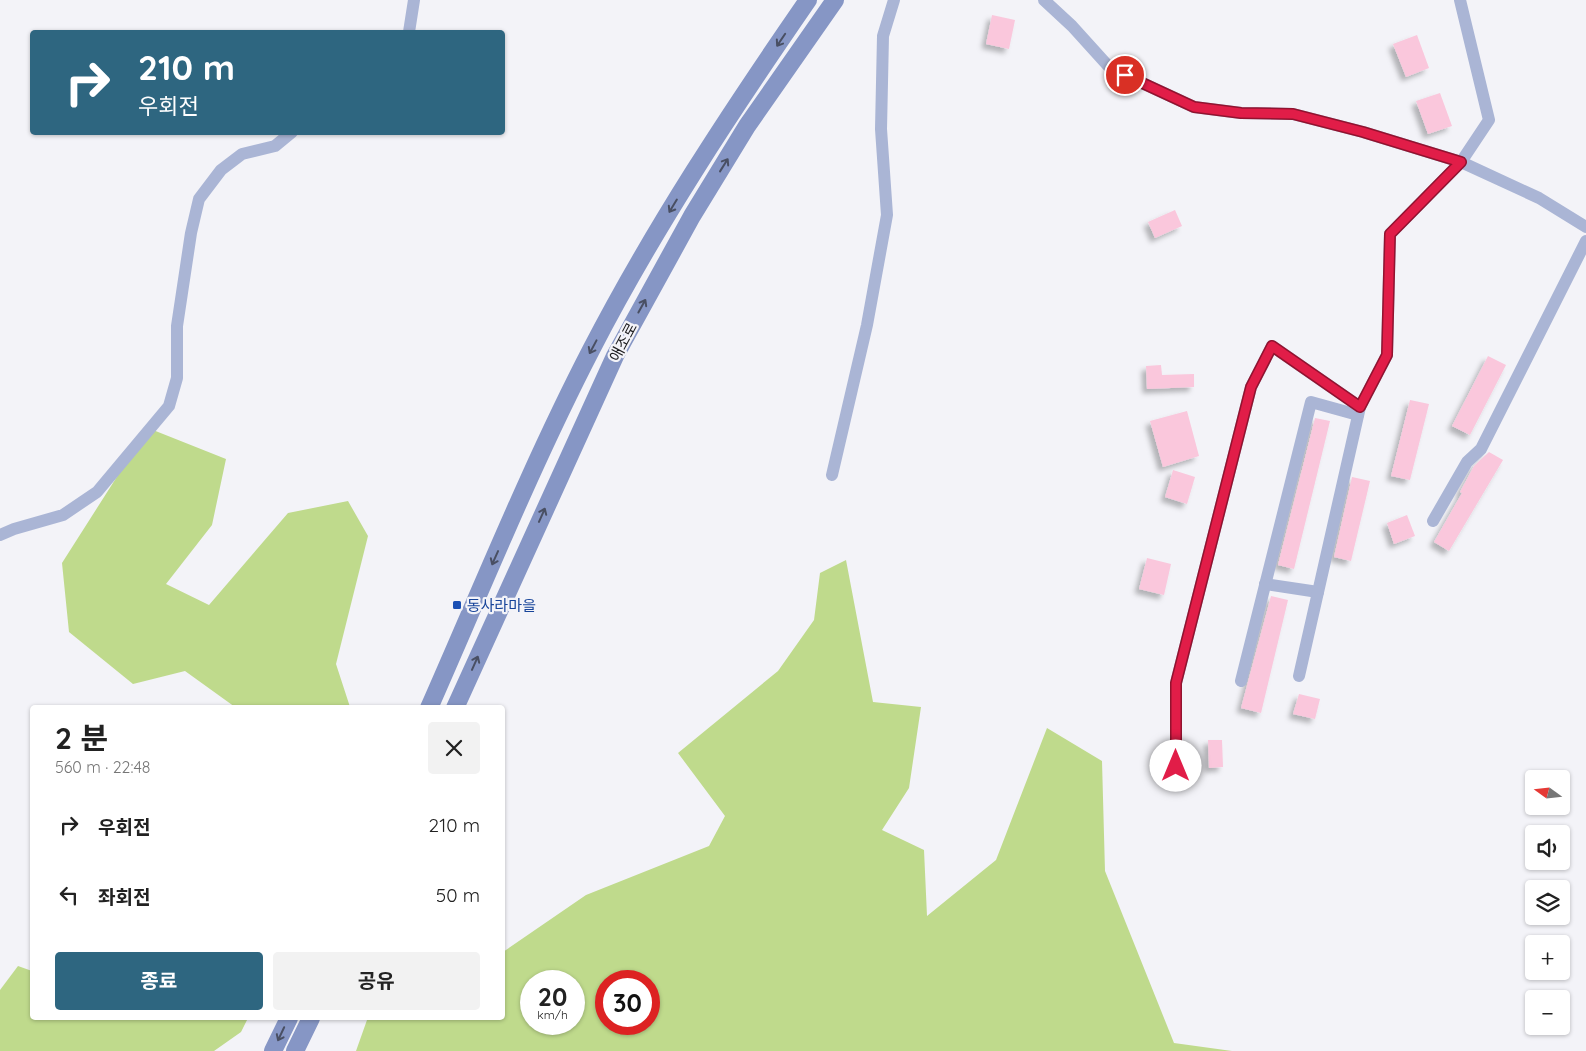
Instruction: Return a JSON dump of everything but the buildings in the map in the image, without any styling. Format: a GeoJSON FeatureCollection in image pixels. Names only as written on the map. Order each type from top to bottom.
{"type":"FeatureCollection","features":[{"type":"Feature","properties":{"kind":"street"},"geometry":{"type":"LineString","coordinates":[[409,30],[414,0]]}},
{"type":"Feature","properties":{"kind":"street","name":"애조로"},"geometry":{"type":"LineString","coordinates":[[430,705],[553,426],[592,349],[658,230],[730,114],[808,0]]}},
{"type":"Feature","properties":{"kind":"street","name":"애조로"},"geometry":{"type":"LineString","coordinates":[[456,705],[615,356],[692,216],[717,175],[748,126],[835,0]]}},
{"type":"Feature","properties":{"kind":"street"},"geometry":{"type":"LineString","coordinates":[[832,475],[867,325],[888,215],[881,129],[883,36],[894,0]]}},
{"type":"Feature","properties":{"kind":"street"},"geometry":{"type":"LineString","coordinates":[[1044,0],[1072,26],[1110,68],[1194,107],[1241,113],[1293,114],[1363,132],[1461,162],[1539,198],[1586,227]]}},
{"type":"Feature","properties":{"kind":"street"},"geometry":{"type":"LineString","coordinates":[[1299,676],[1359,411],[1387,355],[1390,234],[1461,162],[1489,120],[1460,0]]}},
{"type":"Feature","properties":{"kind":"street"},"geometry":{"type":"LineString","coordinates":[[0,535],[63,515],[97,492],[169,406],[177,378],[177,326],[191,233],[199,199],[221,170],[242,154],[275,146],[288,135]]}},
{"type":"Feature","properties":{"kind":"street"},"geometry":{"type":"LineString","coordinates":[[1433,521],[1467,462],[1481,449],[1586,241]]}},
{"type":"Feature","properties":{"kind":"street"},"geometry":{"type":"LineString","coordinates":[[1176,766],[1176,683],[1251,387],[1272,346],[1359,411]]}},
{"type":"Feature","properties":{"kind":"street"},"geometry":{"type":"LineString","coordinates":[[1241,681],[1311,402],[1359,411]]}},
{"type":"Feature","properties":{"kind":"street"},"geometry":{"type":"LineString","coordinates":[[1265,584],[1318,592]]}},
{"type":"Feature","properties":{"kind":"street"},"geometry":{"type":"LineString","coordinates":[[273,1051],[288,1020]]}},
{"type":"Feature","properties":{"kind":"street"},"geometry":{"type":"LineString","coordinates":[[296,1051],[310,1020]]}},
{"type":"Feature","properties":{"kind":"green space"},"geometry":{"type":"Polygon","coordinates":[[[148,428],[226,459],[212,525],[166,584],[209,605],[288,513],[348,501],[368,536],[336,664],[349,705],[232,705],[185,671],[133,684],[69,632],[62,563],[148,428]]]}},
{"type":"Feature","properties":{"kind":"green space"},"geometry":{"type":"Polygon","coordinates":[[[846,560],[873,702],[921,707],[909,788],[882,830],[924,850],[927,916],[996,860],[1047,728],[1102,761],[1105,871],[1174,1043],[1232,1051],[356,1051],[367,1020],[505,1020],[505,951],[586,895],[709,846],[725,816],[678,753],[778,671],[814,620],[820,573],[846,560]]]}},
{"type":"Feature","properties":{"kind":"green space"},"geometry":{"type":"Polygon","coordinates":[[[18,966],[30,970],[30,1020],[247,1020],[241,1032],[214,1051],[0,1051],[0,990],[18,966]]]}},
{"type":"Feature","properties":{"kind":"place","name":"동사라마을"},"geometry":{"type":"Point","coordinates":[457,605]}},
{"type":"Feature","properties":{"kind":"route"},"geometry":{"type":"LineString","coordinates":[[1125,75],[1194,107],[1241,113],[1293,114],[1363,132],[1461,162],[1390,234],[1387,355],[1360,407],[1272,346],[1251,387],[1176,683],[1176,766]]}}]}
